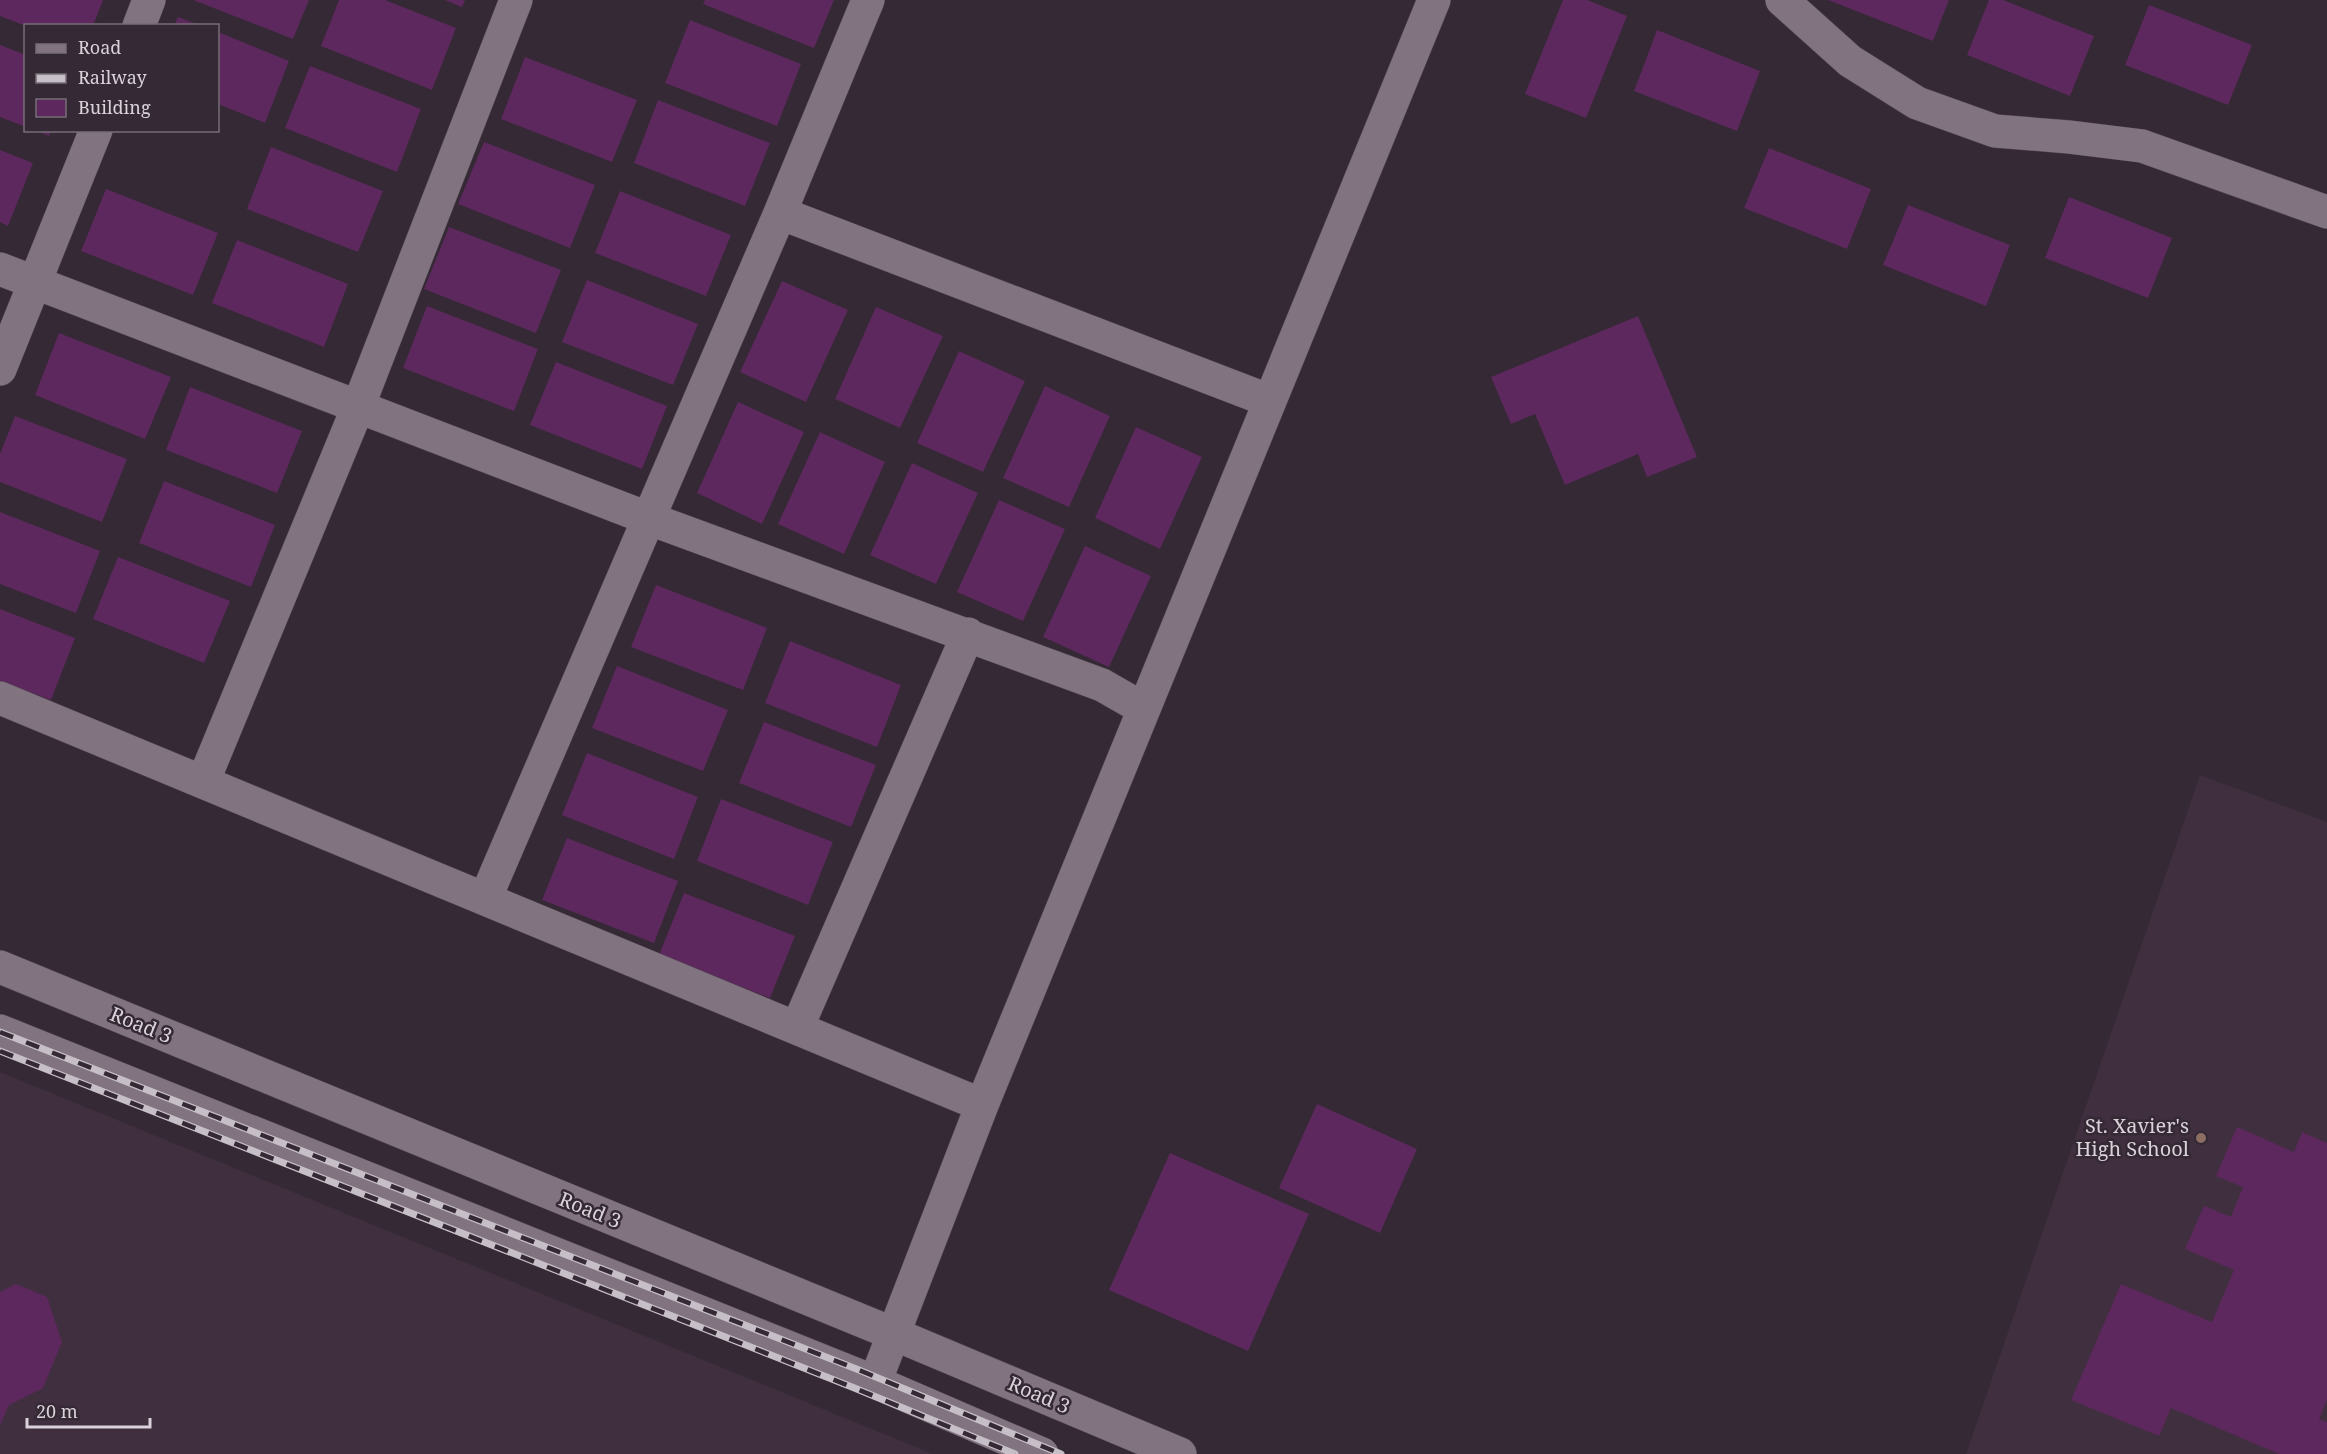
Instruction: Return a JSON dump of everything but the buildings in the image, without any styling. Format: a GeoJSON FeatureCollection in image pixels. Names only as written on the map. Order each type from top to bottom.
{"type":"FeatureCollection","features":[{"type":"Feature","properties":{"kind":"street"},"geometry":{"type":"LineString","coordinates":[[140,24],[149,0]]}},
{"type":"Feature","properties":{"kind":"street"},"geometry":{"type":"LineString","coordinates":[[203,782],[358,407],[516,0]]}},
{"type":"Feature","properties":{"kind":"street"},"geometry":{"type":"LineString","coordinates":[[485,899],[650,519],[868,0]]}},
{"type":"Feature","properties":{"kind":"street"},"geometry":{"type":"LineString","coordinates":[[875,1382],[982,1105],[1434,0]]}},
{"type":"Feature","properties":{"kind":"street"},"geometry":{"type":"LineString","coordinates":[[1782,0],[1850,61],[1917,103],[1995,131],[2069,136],[2142,146],[2327,212]]}},
{"type":"Feature","properties":{"kind":"street"},"geometry":{"type":"LineString","coordinates":[[0,369],[95,132]]}},
{"type":"Feature","properties":{"kind":"street"},"geometry":{"type":"LineString","coordinates":[[780,213],[1269,401]]}},
{"type":"Feature","properties":{"kind":"street"},"geometry":{"type":"LineString","coordinates":[[0,269],[650,519],[1102,685],[1144,709]]}},
{"type":"Feature","properties":{"kind":"street"},"geometry":{"type":"LineString","coordinates":[[797,1028],[968,634]]}},
{"type":"Feature","properties":{"kind":"street"},"geometry":{"type":"LineString","coordinates":[[0,698],[982,1105]]}},
{"type":"Feature","properties":{"kind":"street","name":"Road 3"},"geometry":{"type":"LineString","coordinates":[[0,967],[894,1334],[1180,1454]]}},
{"type":"Feature","properties":{"kind":"street"},"geometry":{"type":"LineString","coordinates":[[0,1031],[875,1382],[1042,1454]]}},
{"type":"Feature","properties":{"kind":"shaded area","name":"St. Xavier's High School"},"geometry":{"type":"Polygon","coordinates":[[[2200,775],[2327,822],[2327,1454],[1966,1454],[2200,775]]]}},
{"type":"Feature","properties":{"kind":"shaded area"},"geometry":{"type":"Polygon","coordinates":[[[0,1072],[933,1454],[0,1454],[0,1072]]]}},
{"type":"Feature","properties":{"kind":"railway"},"geometry":{"type":"LineString","coordinates":[[0,1032],[859,1370],[1061,1454]]}},
{"type":"Feature","properties":{"kind":"railway"},"geometry":{"type":"LineString","coordinates":[[0,1051],[852,1387],[1015,1454]]}},
{"type":"Feature","properties":{"kind":"place","name":"St. Xavier's High School"},"geometry":{"type":"Point","coordinates":[2201,1138]}}]}
